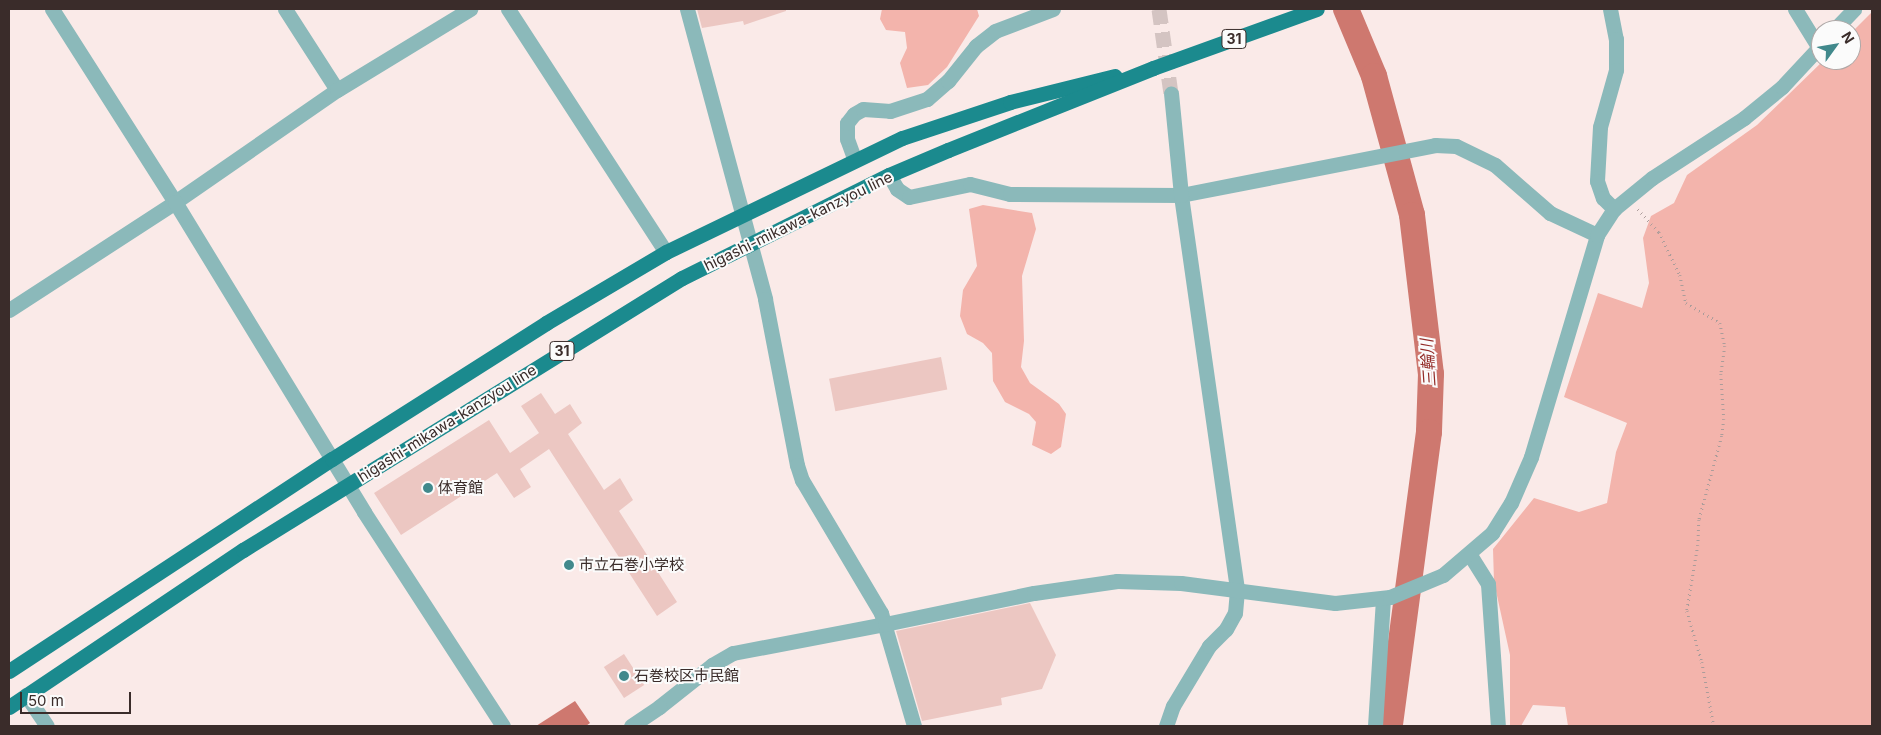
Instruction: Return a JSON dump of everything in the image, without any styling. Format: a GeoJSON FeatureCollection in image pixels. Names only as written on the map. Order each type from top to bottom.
{"type":"FeatureCollection","features":[{"type":"Feature","properties":{"kind":"main road","name":"higashi-mikawa-kanzyou line"},"geometry":{"type":"LineString","coordinates":[[9,706],[243,550],[682,278],[889,175],[1154,68],[1316,9]]}},
{"type":"Feature","properties":{"kind":"main road","name":"higashi-mikawa-kanzyou line"},"geometry":{"type":"LineString","coordinates":[[9,670],[332,459],[546,323],[666,252],[854,158],[902,138],[1010,102],[1154,68]]}},
{"type":"Feature","properties":{"kind":"street"},"geometry":{"type":"LineString","coordinates":[[52,9],[175,202],[348,485],[503,726]]}},
{"type":"Feature","properties":{"kind":"street"},"geometry":{"type":"LineString","coordinates":[[285,9],[337,90]]}},
{"type":"Feature","properties":{"kind":"street"},"geometry":{"type":"LineString","coordinates":[[9,310],[175,202],[337,90],[470,9]]}},
{"type":"Feature","properties":{"kind":"street"},"geometry":{"type":"LineString","coordinates":[[508,9],[666,252]]}},
{"type":"Feature","properties":{"kind":"street"},"geometry":{"type":"LineString","coordinates":[[687,9],[765,299],[802,480],[885,624],[914,726]]}},
{"type":"Feature","properties":{"kind":"street"},"geometry":{"type":"LineString","coordinates":[[854,158],[847,139],[847,123],[854,114],[863,109],[890,111],[927,99],[948,81],[976,46],[995,31],[1053,9]]}},
{"type":"Feature","properties":{"kind":"street"},"geometry":{"type":"LineString","coordinates":[[1610,9],[1616,39],[1616,70],[1600,127],[1597,181],[1603,198],[1614,209]]}},
{"type":"Feature","properties":{"kind":"street"},"geometry":{"type":"LineString","coordinates":[[1795,9],[1811,33]]}},
{"type":"Feature","properties":{"kind":"street"},"geometry":{"type":"LineString","coordinates":[[1844,20],[1854,9]]}},
{"type":"Feature","properties":{"kind":"street"},"geometry":{"type":"LineString","coordinates":[[630,726],[659,707],[712,665],[732,653],[1034,593],[1117,581],[1146,580],[1237,589],[1335,603],[1386,598],[1428,582],[1470,554],[1492,533],[1511,503],[1531,457],[1597,235],[1614,209],[1652,178],[1744,118],[1782,87],[1811,56]]}},
{"type":"Feature","properties":{"kind":"street"},"geometry":{"type":"LineString","coordinates":[[1166,726],[1173,706],[1209,646],[1226,629],[1235,613],[1237,589],[1181,195],[1171,93]]}},
{"type":"Feature","properties":{"kind":"street"},"geometry":{"type":"LineString","coordinates":[[889,175],[898,189],[909,197],[970,184],[1010,194],[1181,195],[1435,145],[1456,146],[1481,156],[1550,213],[1597,235]]}},
{"type":"Feature","properties":{"kind":"street"},"geometry":{"type":"LineString","coordinates":[[1470,554],[1488,584],[1498,726]]}},
{"type":"Feature","properties":{"kind":"street"},"geometry":{"type":"LineString","coordinates":[[1375,726],[1386,598]]}},
{"type":"Feature","properties":{"kind":"street"},"geometry":{"type":"LineString","coordinates":[[26,695],[47,726]]}},
{"type":"Feature","properties":{"kind":"path"},"geometry":{"type":"LineString","coordinates":[[1614,209],[1638,209],[1659,232],[1680,275],[1686,303],[1720,323],[1725,346],[1721,374],[1722,436],[1698,520],[1698,544],[1687,612],[1702,662],[1714,726]]}},
{"type":"Feature","properties":{"kind":"shaded area"},"geometry":{"type":"Polygon","coordinates":[[[882,9],[977,9],[979,16],[947,67],[928,85],[907,88],[900,63],[907,48],[905,32],[886,30],[880,19],[882,9]]]}},
{"type":"Feature","properties":{"kind":"shaded area"},"geometry":{"type":"Polygon","coordinates":[[[1872,12],[1872,726],[1568,726],[1565,707],[1533,705],[1521,726],[1510,726],[1510,655],[1494,582],[1493,549],[1534,498],[1579,512],[1607,503],[1616,452],[1627,423],[1564,397],[1598,293],[1642,308],[1649,283],[1643,238],[1651,216],[1674,203],[1687,175],[1757,125],[1814,70],[1861,70],[1861,23],[1872,12]]]}},
{"type":"Feature","properties":{"kind":"shaded area"},"geometry":{"type":"Polygon","coordinates":[[[983,205],[1032,213],[1036,229],[1022,276],[1024,341],[1021,367],[1030,383],[1059,404],[1066,414],[1061,447],[1051,454],[1032,445],[1036,422],[1029,414],[1005,402],[993,381],[992,353],[983,343],[967,334],[960,316],[963,290],[977,266],[969,209],[983,205]]]}},
{"type":"Feature","properties":{"kind":"shaded area"},"geometry":{"type":"Polygon","coordinates":[[[575,701],[590,723],[586,726],[536,726],[575,701]]]}},
{"type":"Feature","properties":{"kind":"building"},"geometry":{"type":"Polygon","coordinates":[[[697,9],[786,9],[786,11],[744,25],[743,21],[702,28],[697,9]]]}},
{"type":"Feature","properties":{"kind":"building"},"geometry":{"type":"Polygon","coordinates":[[[941,357],[947,389],[835,411],[829,379],[941,357]]]}},
{"type":"Feature","properties":{"kind":"building"},"geometry":{"type":"Polygon","coordinates":[[[541,393],[555,414],[570,404],[582,423],[568,434],[604,490],[620,478],[633,500],[619,511],[677,602],[657,616],[549,449],[520,469],[531,487],[514,498],[497,473],[401,535],[374,493],[489,420],[510,453],[539,433],[521,406],[541,393]]]}},
{"type":"Feature","properties":{"kind":"building"},"geometry":{"type":"Polygon","coordinates":[[[1030,603],[1056,655],[1042,689],[1001,698],[1002,705],[922,721],[896,631],[1030,603]]]}},
{"type":"Feature","properties":{"kind":"building","name":"石巻校区市民館"},"geometry":{"type":"Polygon","coordinates":[[[624,654],[644,685],[624,698],[604,667],[624,654]]]}},
{"type":"Feature","properties":{"kind":"waterway","name":"三輪川"},"geometry":{"type":"LineString","coordinates":[[1346,9],[1374,76],[1412,215],[1431,374],[1429,432],[1390,726]]}},
{"type":"Feature","properties":{"kind":"tunnel"},"geometry":{"type":"LineString","coordinates":[[1159,9],[1171,93]]}},
{"type":"Feature","properties":{"kind":"place","name":"体育館"},"geometry":{"type":"Point","coordinates":[428,488]}},
{"type":"Feature","properties":{"kind":"place","name":"市立石巻小学校"},"geometry":{"type":"Point","coordinates":[569,565]}},
{"type":"Feature","properties":{"kind":"place","name":"石巻校区市民館"},"geometry":{"type":"Point","coordinates":[624,676]}}]}
